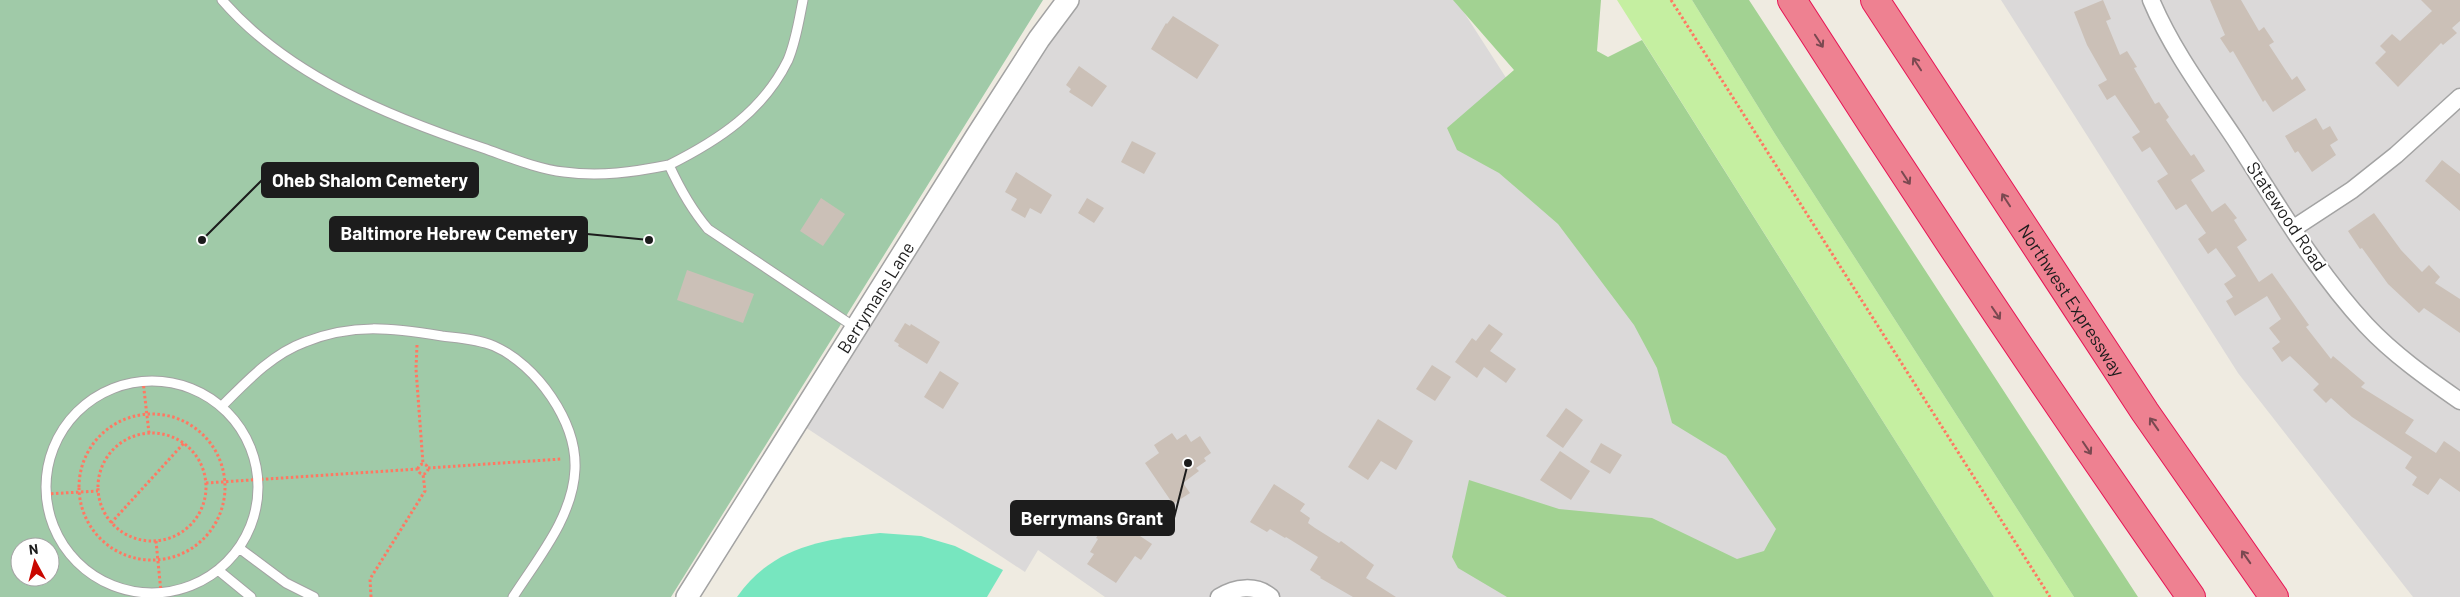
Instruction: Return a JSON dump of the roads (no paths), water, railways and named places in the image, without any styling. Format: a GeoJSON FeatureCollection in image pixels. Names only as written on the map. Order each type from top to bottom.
{"type":"FeatureCollection","features":[{"type":"Feature","properties":{"kind":"highway"},"geometry":{"type":"LineString","coordinates":[[1792,0],[1918,197],[2091,455],[2191,597]]}},
{"type":"Feature","properties":{"kind":"highway","name":"Northwest Expressway"},"geometry":{"type":"LineString","coordinates":[[1875,0],[2145,412],[2274,597]]}},
{"type":"Feature","properties":{"kind":"street","name":"Berrymans Lane"},"geometry":{"type":"LineString","coordinates":[[687,597],[976,137],[1040,39],[1068,0]]}},
{"type":"Feature","properties":{"kind":"street","name":"Statewood Road"},"geometry":{"type":"LineString","coordinates":[[2151,0],[2178,53],[2339,293],[2367,326],[2398,354],[2460,401]]}},
{"type":"Feature","properties":{"kind":"street"},"geometry":{"type":"LineString","coordinates":[[2294,228],[2352,190],[2396,156],[2460,97]]}},
{"type":"Feature","properties":{"kind":"street"},"geometry":{"type":"LineString","coordinates":[[1219,597],[1233,590],[1244,588],[1257,590],[1271,597]]}},
{"type":"Feature","properties":{"kind":"lane"},"geometry":{"type":"LineString","coordinates":[[222,0],[242,23],[263,41],[366,103],[465,142],[562,172],[595,174],[633,172],[669,165],[704,147],[752,111],[770,88],[788,59],[804,0]]}},
{"type":"Feature","properties":{"kind":"lane"},"geometry":{"type":"LineString","coordinates":[[669,165],[689,205],[708,229],[856,328]]}},
{"type":"Feature","properties":{"kind":"lane"},"geometry":{"type":"LineString","coordinates":[[222,406],[250,378],[276,358],[303,342],[356,329],[384,327],[477,341],[495,347],[515,360],[534,376],[550,394],[571,441],[575,468],[567,510],[513,597]]}},
{"type":"Feature","properties":{"kind":"lane"},"geometry":{"type":"LineString","coordinates":[[143,381],[170,382],[197,390],[222,406],[240,426],[254,456],[258,480],[257,505],[251,527],[239,548],[218,570],[200,581],[175,590],[161,592],[123,589],[100,579],[79,563],[60,540],[51,520],[46,494],[47,476],[53,448],[64,428],[78,411],[97,397],[118,386],[143,381]]}},
{"type":"Feature","properties":{"kind":"lane"},"geometry":{"type":"LineString","coordinates":[[239,548],[286,583],[314,597]]}},
{"type":"Feature","properties":{"kind":"lane"},"geometry":{"type":"LineString","coordinates":[[218,570],[252,597]]}},
{"type":"Feature","properties":{"kind":"place","name":"Oheb Shalom Cemetery"},"geometry":{"type":"Point","coordinates":[202,240]}},
{"type":"Feature","properties":{"kind":"place","name":"Baltimore Hebrew Cemetery"},"geometry":{"type":"Point","coordinates":[649,240]}},
{"type":"Feature","properties":{"kind":"place","name":"Berrymans Grant"},"geometry":{"type":"Point","coordinates":[1188,463]}}]}
